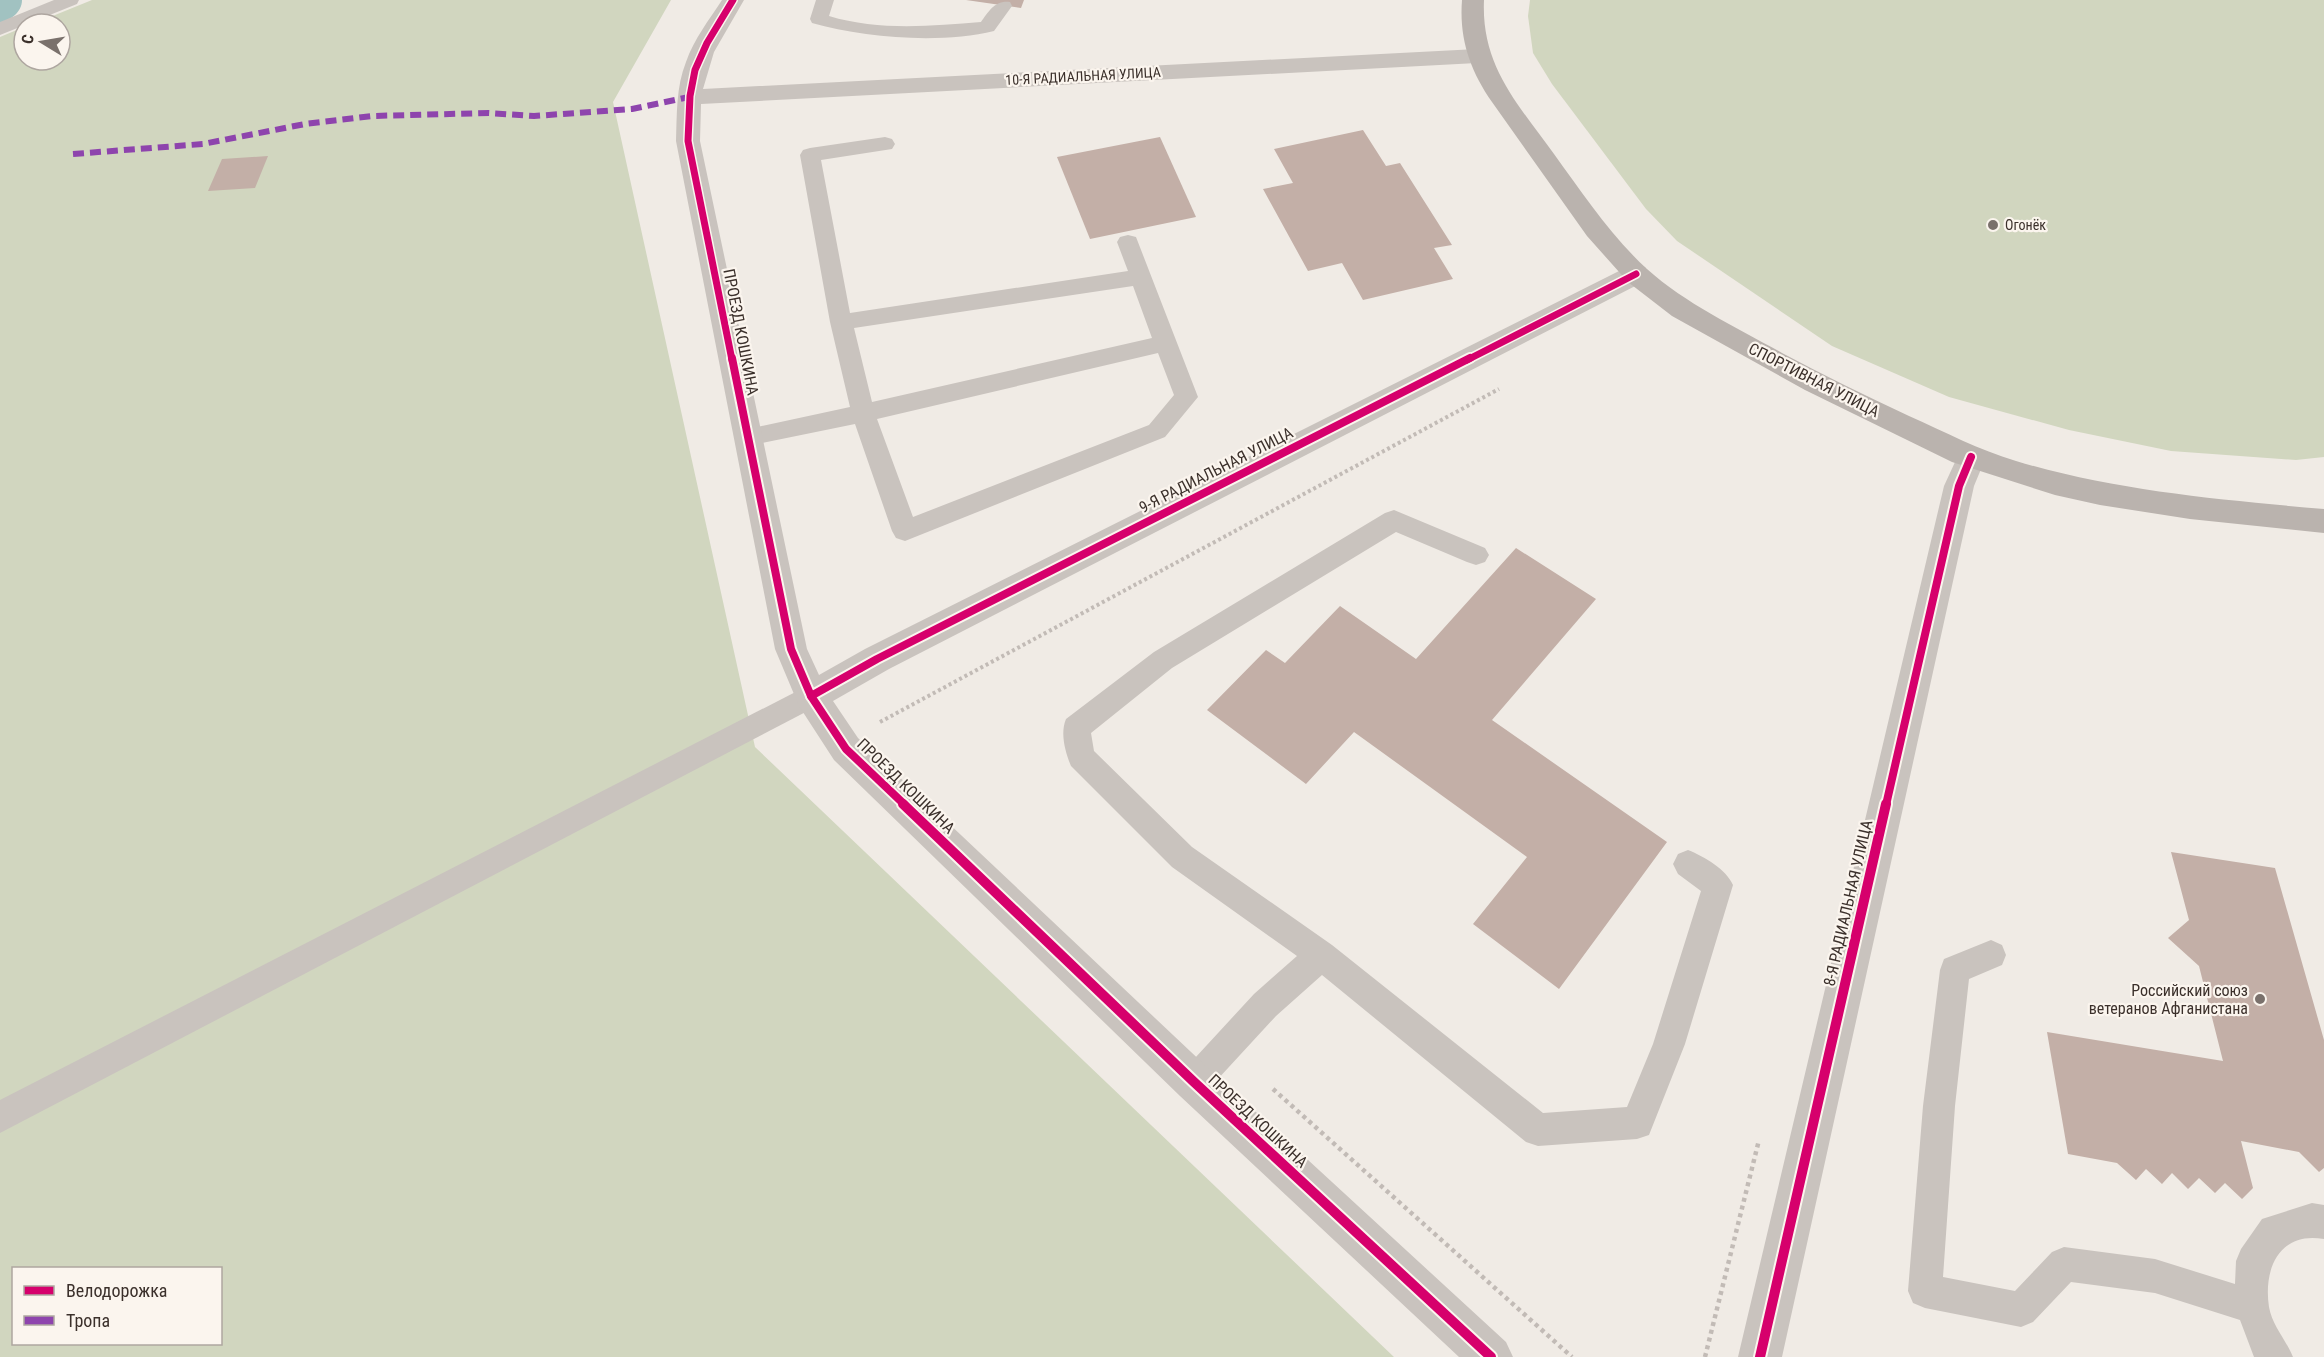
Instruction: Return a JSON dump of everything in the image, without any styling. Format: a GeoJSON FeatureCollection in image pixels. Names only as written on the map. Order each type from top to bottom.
{"type":"FeatureCollection","features":[{"type":"Feature","properties":{"kind":"main road","name":"СПОРТИВНАЯ УЛИЦА"},"geometry":{"type":"LineString","coordinates":[[1473,0],[1477,56],[1498,93],[1592,224],[1636,274],[1670,302],[1813,384],[1971,457],[2053,482],[2138,500],[2251,514],[2324,520]]}},
{"type":"Feature","properties":{"kind":"street","name":"ПРОЕЗД КОШКИНА"},"geometry":{"type":"LineString","coordinates":[[733,0],[699,61],[689,97],[688,141],[791,649],[811,696],[846,750],[1194,1082],[1491,1357]]}},
{"type":"Feature","properties":{"kind":"street","name":"10-Я РАДИАЛЬНАЯ УЛИЦА"},"geometry":{"type":"LineString","coordinates":[[689,97],[1477,56]]}},
{"type":"Feature","properties":{"kind":"street","name":"9-Я РАДИАЛЬНАЯ УЛИЦА"},"geometry":{"type":"LineString","coordinates":[[811,696],[843,677],[1636,274]]}},
{"type":"Feature","properties":{"kind":"street","name":"8-Я РАДИАЛЬНАЯ УЛИЦА"},"geometry":{"type":"LineString","coordinates":[[1760,1357],[1959,486],[1971,457]]}},
{"type":"Feature","properties":{"kind":"lane"},"geometry":{"type":"LineString","coordinates":[[0,29],[70,0]]}},
{"type":"Feature","properties":{"kind":"lane"},"geometry":{"type":"LineString","coordinates":[[825,0],[819,19],[838,26],[939,32],[987,27],[1003,6]]}},
{"type":"Feature","properties":{"kind":"lane"},"geometry":{"type":"LineString","coordinates":[[885,144],[810,155],[842,322],[863,413],[905,531],[1157,431],[1186,397],[1139,277],[1128,242]]}},
{"type":"Feature","properties":{"kind":"lane"},"geometry":{"type":"LineString","coordinates":[[842,322],[1139,277]]}},
{"type":"Feature","properties":{"kind":"lane"},"geometry":{"type":"LineString","coordinates":[[747,437],[863,413],[1165,343]]}},
{"type":"Feature","properties":{"kind":"lane"},"geometry":{"type":"LineString","coordinates":[[1476,555],[1394,520],[1163,660],[1076,728],[1082,757],[1182,857],[1321,955],[1538,1130],[1637,1123],[1670,1044],[1718,885],[1688,864]]}},
{"type":"Feature","properties":{"kind":"lane"},"geometry":{"type":"LineString","coordinates":[[0,1117],[811,696]]}},
{"type":"Feature","properties":{"kind":"lane"},"geometry":{"type":"LineString","coordinates":[[1194,1082],[1265,1005],[1321,955]]}},
{"type":"Feature","properties":{"kind":"lane"},"geometry":{"type":"LineString","coordinates":[[1991,955],[1955,970],[1939,1106],[1925,1291],[2021,1310],[2064,1264],[2155,1276],[2252,1306]]}},
{"type":"Feature","properties":{"kind":"lane"},"geometry":{"type":"LineString","coordinates":[[2275,1357],[2268,1348],[2252,1306],[2253,1262],[2274,1231],[2312,1220],[2324,1222]]}},
{"type":"Feature","properties":{"kind":"path"},"geometry":{"type":"LineString","coordinates":[[843,677],[871,727],[1500,388]]}},
{"type":"Feature","properties":{"kind":"path"},"geometry":{"type":"LineString","coordinates":[[1226,1047],[1572,1357]]}},
{"type":"Feature","properties":{"kind":"green space"},"geometry":{"type":"Polygon","coordinates":[[[92,0],[671,0],[613,102],[755,747],[1394,1357],[0,1357],[0,37],[12,32],[12,72],[72,72],[72,12],[62,12],[92,0]]]}},
{"type":"Feature","properties":{"kind":"green space","name":"Огонёк"},"geometry":{"type":"Polygon","coordinates":[[[1530,0],[2324,0],[2324,457],[2296,460],[2171,451],[2069,430],[1949,397],[1832,346],[1677,241],[1646,209],[1552,84],[1533,53],[1528,16],[1530,0]]]}},
{"type":"Feature","properties":{"kind":"water"},"geometry":{"type":"Polygon","coordinates":[[[0,0],[22,0],[18,12],[12,12],[12,17],[0,25],[0,0]]]}},
{"type":"Feature","properties":{"kind":"building"},"geometry":{"type":"Polygon","coordinates":[[[966,0],[1024,0],[1021,8],[966,0]]]}},
{"type":"Feature","properties":{"kind":"building"},"geometry":{"type":"Polygon","coordinates":[[[1363,130],[1386,166],[1400,163],[1452,245],[1434,248],[1453,279],[1363,300],[1342,263],[1308,271],[1263,189],[1293,183],[1274,149],[1363,130]]]}},
{"type":"Feature","properties":{"kind":"building"},"geometry":{"type":"Polygon","coordinates":[[[1160,137],[1196,217],[1090,239],[1057,157],[1160,137]]]}},
{"type":"Feature","properties":{"kind":"building"},"geometry":{"type":"Polygon","coordinates":[[[268,156],[255,188],[208,191],[222,159],[268,156]]]}},
{"type":"Feature","properties":{"kind":"building"},"geometry":{"type":"Polygon","coordinates":[[[1516,548],[1596,599],[1492,720],[1667,842],[1559,989],[1473,924],[1527,857],[1354,732],[1306,784],[1207,710],[1266,650],[1285,663],[1340,606],[1416,659],[1516,548]]]}},
{"type":"Feature","properties":{"kind":"building","name":"Российский союз ветеранов Афганистана"},"geometry":{"type":"Polygon","coordinates":[[[2171,852],[2275,868],[2324,1040],[2324,1168],[2319,1172],[2299,1152],[2241,1141],[2253,1188],[2242,1199],[2225,1183],[2215,1193],[2199,1178],[2188,1189],[2172,1173],[2162,1184],[2146,1169],[2136,1180],[2117,1163],[2068,1154],[2047,1032],[2223,1061],[2199,966],[2168,938],[2189,920],[2171,852]]]}},
{"type":"Feature","properties":{"kind":"marked path"},"geometry":{"type":"LineString","coordinates":[[73,154],[203,144],[305,124],[372,116],[489,113],[534,116],[632,109],[689,97]]}},
{"type":"Feature","properties":{"kind":"cycle path"},"geometry":{"type":"LineString","coordinates":[[733,0],[707,43],[695,70],[690,96],[688,141],[791,649],[811,696],[846,749],[1194,1082],[1491,1357]]}},
{"type":"Feature","properties":{"kind":"cycle path"},"geometry":{"type":"LineString","coordinates":[[811,696],[877,659],[1636,274]]}},
{"type":"Feature","properties":{"kind":"cycle path"},"geometry":{"type":"LineString","coordinates":[[1760,1357],[1959,486],[1971,457]]}},
{"type":"Feature","properties":{"kind":"place","name":"Огонёк"},"geometry":{"type":"Point","coordinates":[1993,225]}},
{"type":"Feature","properties":{"kind":"place","name":"Российский союз ветеранов Афганистана"},"geometry":{"type":"Point","coordinates":[2260,999]}}]}
